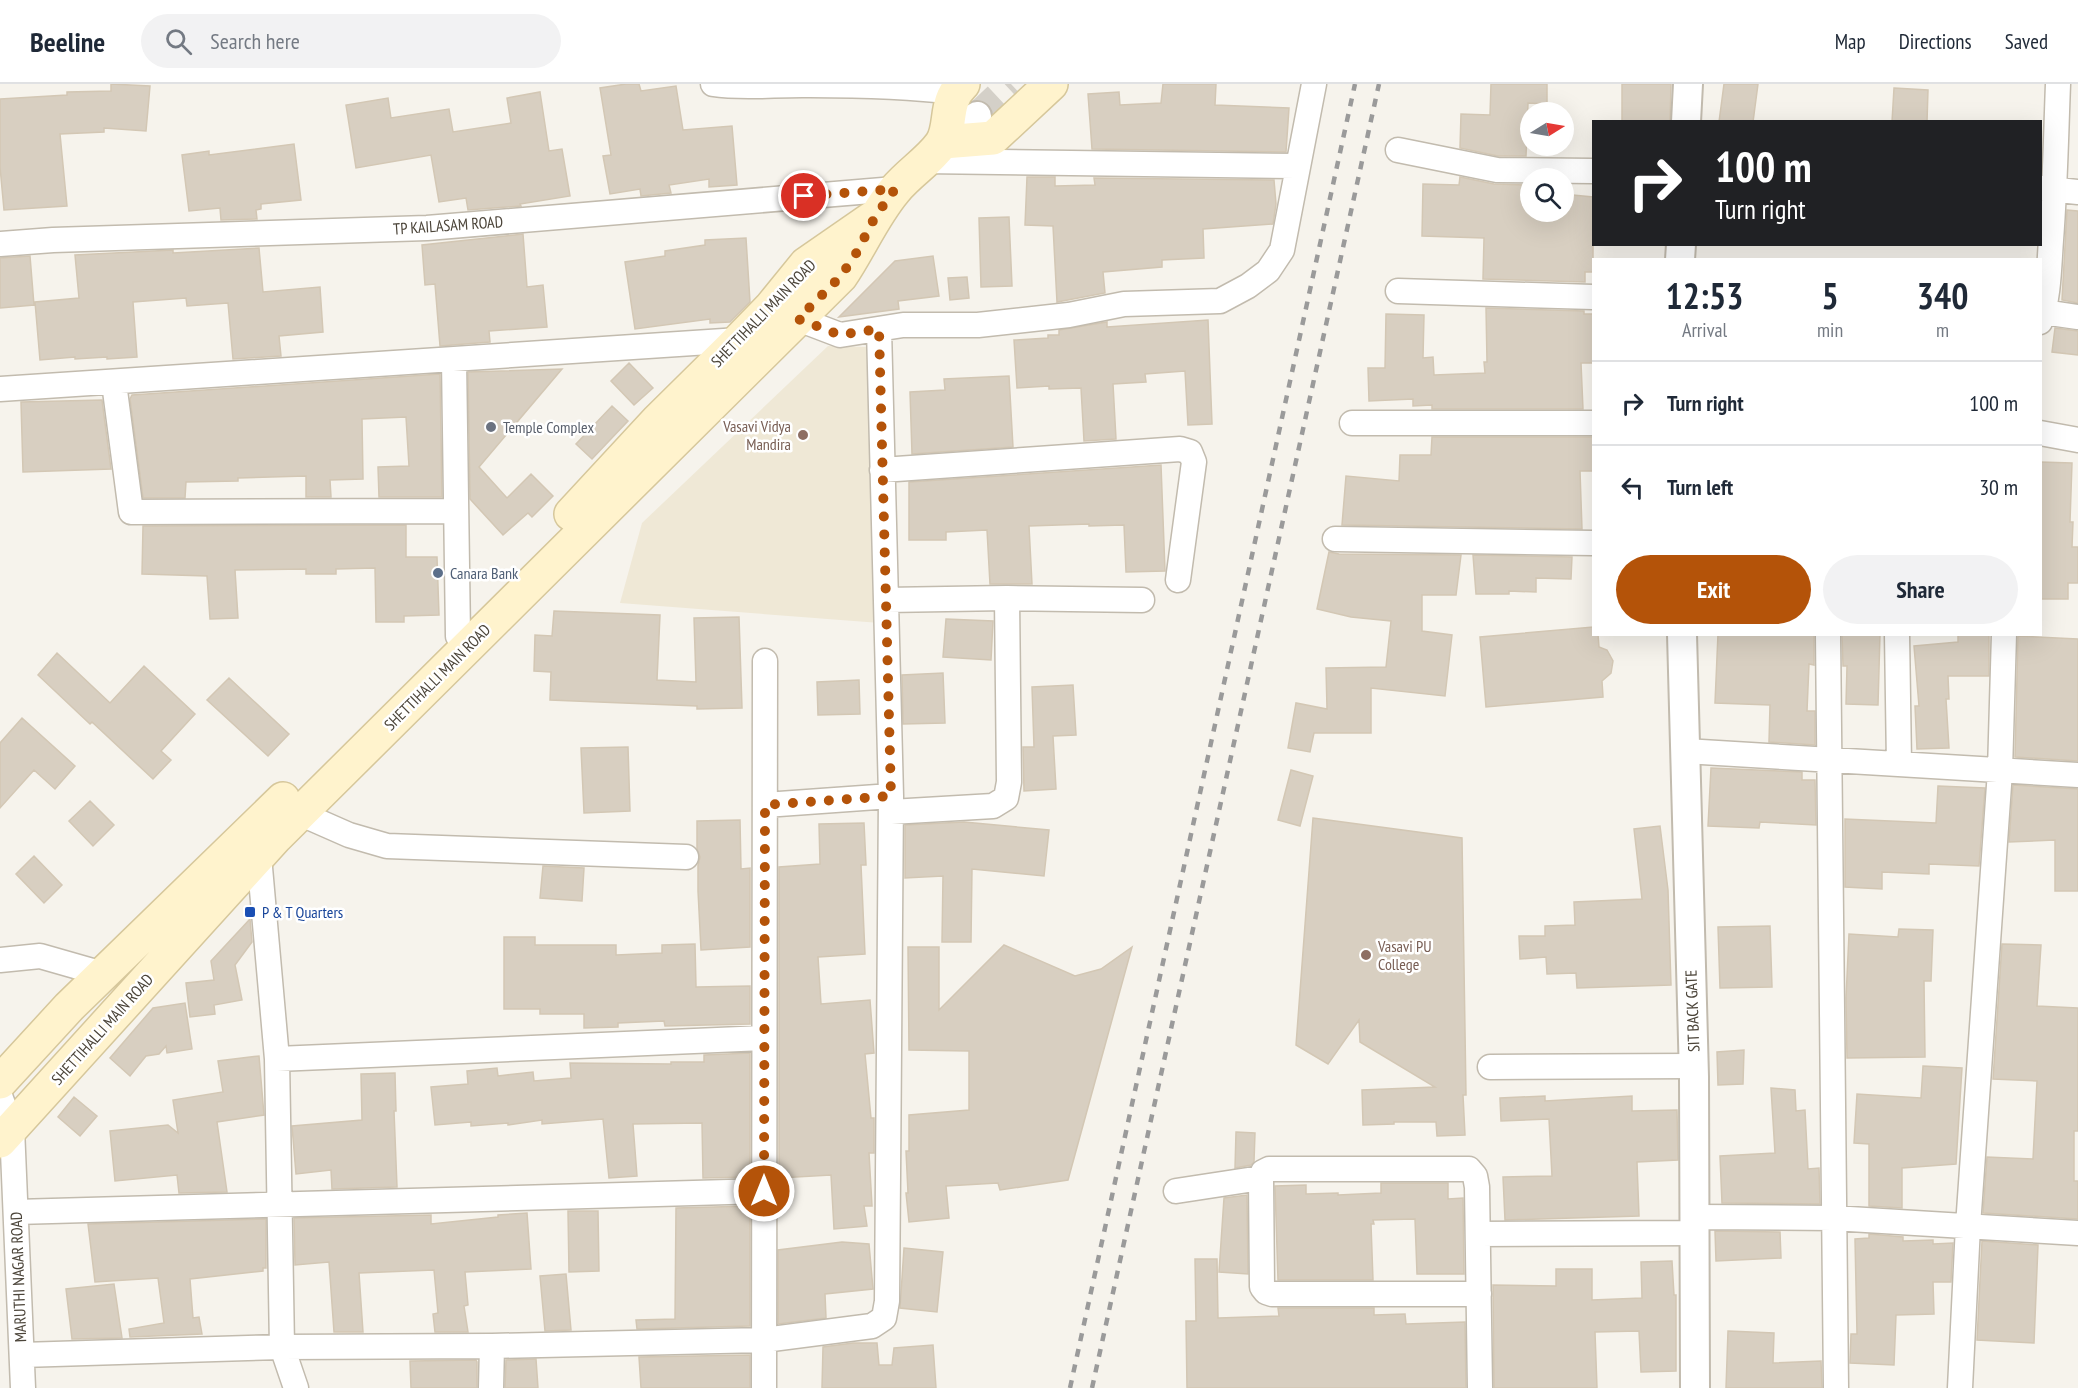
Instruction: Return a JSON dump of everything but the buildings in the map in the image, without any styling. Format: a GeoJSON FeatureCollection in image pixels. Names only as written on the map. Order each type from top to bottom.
{"type":"FeatureCollection","features":[{"type":"Feature","properties":{"kind":"main road"},"geometry":{"type":"LineString","coordinates":[[933,152],[993,138],[1051,84]]}},
{"type":"Feature","properties":{"kind":"main road"},"geometry":{"type":"LineString","coordinates":[[933,152],[958,88]]}},
{"type":"Feature","properties":{"kind":"main road","name":"SHETTIHALLI MAIN ROAD"},"geometry":{"type":"LineString","coordinates":[[6,1135],[330,754],[458,636],[658,420],[750,348],[798,319],[841,276],[857,252],[875,217],[895,189],[933,152]]}},
{"type":"Feature","properties":{"kind":"main road","name":"SHETTIHALLI MAIN ROAD"},"geometry":{"type":"LineString","coordinates":[[0,1082],[69,1007],[103,974],[257,841],[299,813],[750,348],[771,307],[806,264],[875,217]]}},
{"type":"Feature","properties":{"kind":"street"},"geometry":{"type":"LineString","coordinates":[[713,84],[749,87],[820,85],[958,88]]}},
{"type":"Feature","properties":{"kind":"street"},"geometry":{"type":"LineString","coordinates":[[798,319],[840,335],[903,326],[978,325],[1069,315],[1124,304],[1220,301],[1248,286],[1268,271],[1278,258],[1314,84]]}},
{"type":"Feature","properties":{"kind":"street"},"geometry":{"type":"LineString","coordinates":[[1686,120],[1688,84]]}},
{"type":"Feature","properties":{"kind":"street"},"geometry":{"type":"LineString","coordinates":[[2058,84],[2058,190],[2042,317],[2078,317]]}},
{"type":"Feature","properties":{"kind":"street"},"geometry":{"type":"LineString","coordinates":[[933,152],[976,116]]}},
{"type":"Feature","properties":{"kind":"street"},"geometry":{"type":"LineString","coordinates":[[1398,150],[1497,170],[1592,171]]}},
{"type":"Feature","properties":{"kind":"street"},"geometry":{"type":"LineString","coordinates":[[933,152],[1296,166]]}},
{"type":"Feature","properties":{"kind":"street","name":"TP KAILASAM ROAD"},"geometry":{"type":"LineString","coordinates":[[0,244],[427,228],[895,189]]}},
{"type":"Feature","properties":{"kind":"street"},"geometry":{"type":"LineString","coordinates":[[1398,291],[1592,297]]}},
{"type":"Feature","properties":{"kind":"street"},"geometry":{"type":"LineString","coordinates":[[22,1355],[282,1347],[492,1346],[764,1340],[872,1326],[884,1318],[887,1289],[891,804],[879,329]]}},
{"type":"Feature","properties":{"kind":"street"},"geometry":{"type":"LineString","coordinates":[[0,389],[454,360],[750,348]]}},
{"type":"Feature","properties":{"kind":"street"},"geometry":{"type":"LineString","coordinates":[[454,360],[458,636]]}},
{"type":"Feature","properties":{"kind":"street"},"geometry":{"type":"LineString","coordinates":[[114,382],[131,512],[456,511]]}},
{"type":"Feature","properties":{"kind":"street"},"geometry":{"type":"LineString","coordinates":[[1352,423],[1592,423]]}},
{"type":"Feature","properties":{"kind":"street"},"geometry":{"type":"LineString","coordinates":[[2042,433],[2078,440]]}},
{"type":"Feature","properties":{"kind":"street"},"geometry":{"type":"LineString","coordinates":[[882,470],[1180,450],[1190,453],[1194,462],[1178,580]]}},
{"type":"Feature","properties":{"kind":"street"},"geometry":{"type":"LineString","coordinates":[[1335,538],[1592,543]]}},
{"type":"Feature","properties":{"kind":"street"},"geometry":{"type":"LineString","coordinates":[[886,600],[1007,598],[1142,600]]}},
{"type":"Feature","properties":{"kind":"street"},"geometry":{"type":"LineString","coordinates":[[765,805],[993,806],[1006,798],[1009,782],[1007,598]]}},
{"type":"Feature","properties":{"kind":"street","name":"SIT BACK GATE"},"geometry":{"type":"LineString","coordinates":[[1682,636],[1693,1066],[1695,1388]]}},
{"type":"Feature","properties":{"kind":"street"},"geometry":{"type":"LineString","coordinates":[[1828,636],[1836,1388]]}},
{"type":"Feature","properties":{"kind":"street"},"geometry":{"type":"LineString","coordinates":[[1897,636],[1899,764]]}},
{"type":"Feature","properties":{"kind":"street"},"geometry":{"type":"LineString","coordinates":[[1960,1388],[1968,1226],[2000,771],[2004,636]]}},
{"type":"Feature","properties":{"kind":"street"},"geometry":{"type":"LineString","coordinates":[[764,1388],[765,661]]}},
{"type":"Feature","properties":{"kind":"street"},"geometry":{"type":"LineString","coordinates":[[1685,751],[2078,775]]}},
{"type":"Feature","properties":{"kind":"street"},"geometry":{"type":"LineString","coordinates":[[299,813],[349,835],[387,846],[686,857]]}},
{"type":"Feature","properties":{"kind":"street"},"geometry":{"type":"LineString","coordinates":[[257,841],[277,1059],[282,1347],[296,1388]]}},
{"type":"Feature","properties":{"kind":"street"},"geometry":{"type":"LineString","coordinates":[[0,960],[40,956],[103,974]]}},
{"type":"Feature","properties":{"kind":"street"},"geometry":{"type":"LineString","coordinates":[[277,1059],[764,1038]]}},
{"type":"Feature","properties":{"kind":"street"},"geometry":{"type":"LineString","coordinates":[[1490,1067],[1693,1066]]}},
{"type":"Feature","properties":{"kind":"street","name":"MARUTHI NAGAR ROAD"},"geometry":{"type":"LineString","coordinates":[[0,1096],[16,1212],[23,1388]]}},
{"type":"Feature","properties":{"kind":"street"},"geometry":{"type":"LineString","coordinates":[[1479,1294],[1272,1294],[1266,1292],[1262,1287],[1261,1178],[1263,1172],[1269,1169],[1469,1169],[1475,1176],[1477,1187],[1479,1294],[1480,1388]]}},
{"type":"Feature","properties":{"kind":"street"},"geometry":{"type":"LineString","coordinates":[[1176,1191],[1261,1178]]}},
{"type":"Feature","properties":{"kind":"street"},"geometry":{"type":"LineString","coordinates":[[16,1212],[764,1191]]}},
{"type":"Feature","properties":{"kind":"street"},"geometry":{"type":"LineString","coordinates":[[1478,1234],[1833,1218],[2078,1233]]}},
{"type":"Feature","properties":{"kind":"street"},"geometry":{"type":"LineString","coordinates":[[491,1388],[492,1346]]}},
{"type":"Feature","properties":{"kind":"shaded area","name":"Vasavi Vidya Mandira"},"geometry":{"type":"Polygon","coordinates":[[[828,346],[868,347],[880,623],[620,603],[642,523],[828,346]]]}},
{"type":"Feature","properties":{"kind":"tunnel"},"geometry":{"type":"LineString","coordinates":[[977,116],[1011,84]]}},
{"type":"Feature","properties":{"kind":"railway"},"geometry":{"type":"LineString","coordinates":[[1070,1388],[1355,84]]}},
{"type":"Feature","properties":{"kind":"railway"},"geometry":{"type":"LineString","coordinates":[[1092,1388],[1379,84]]}},
{"type":"Feature","properties":{"kind":"place","name":"Temple Complex"},"geometry":{"type":"Point","coordinates":[491,427]}},
{"type":"Feature","properties":{"kind":"place","name":"Vasavi Vidya Mandira"},"geometry":{"type":"Point","coordinates":[803,435]}},
{"type":"Feature","properties":{"kind":"place","name":"Canara Bank"},"geometry":{"type":"Point","coordinates":[438,573]}},
{"type":"Feature","properties":{"kind":"place","name":"P & T Quarters"},"geometry":{"type":"Point","coordinates":[250,912]}},
{"type":"Feature","properties":{"kind":"place","name":"Vasavi PU College"},"geometry":{"type":"Point","coordinates":[1366,955]}},
{"type":"Feature","properties":{"kind":"route"},"geometry":{"type":"LineString","coordinates":[[764,1191],[765,805],[891,796],[879,329],[840,335],[798,319],[841,276],[857,252],[875,217],[895,189],[804,196]]}}]}
